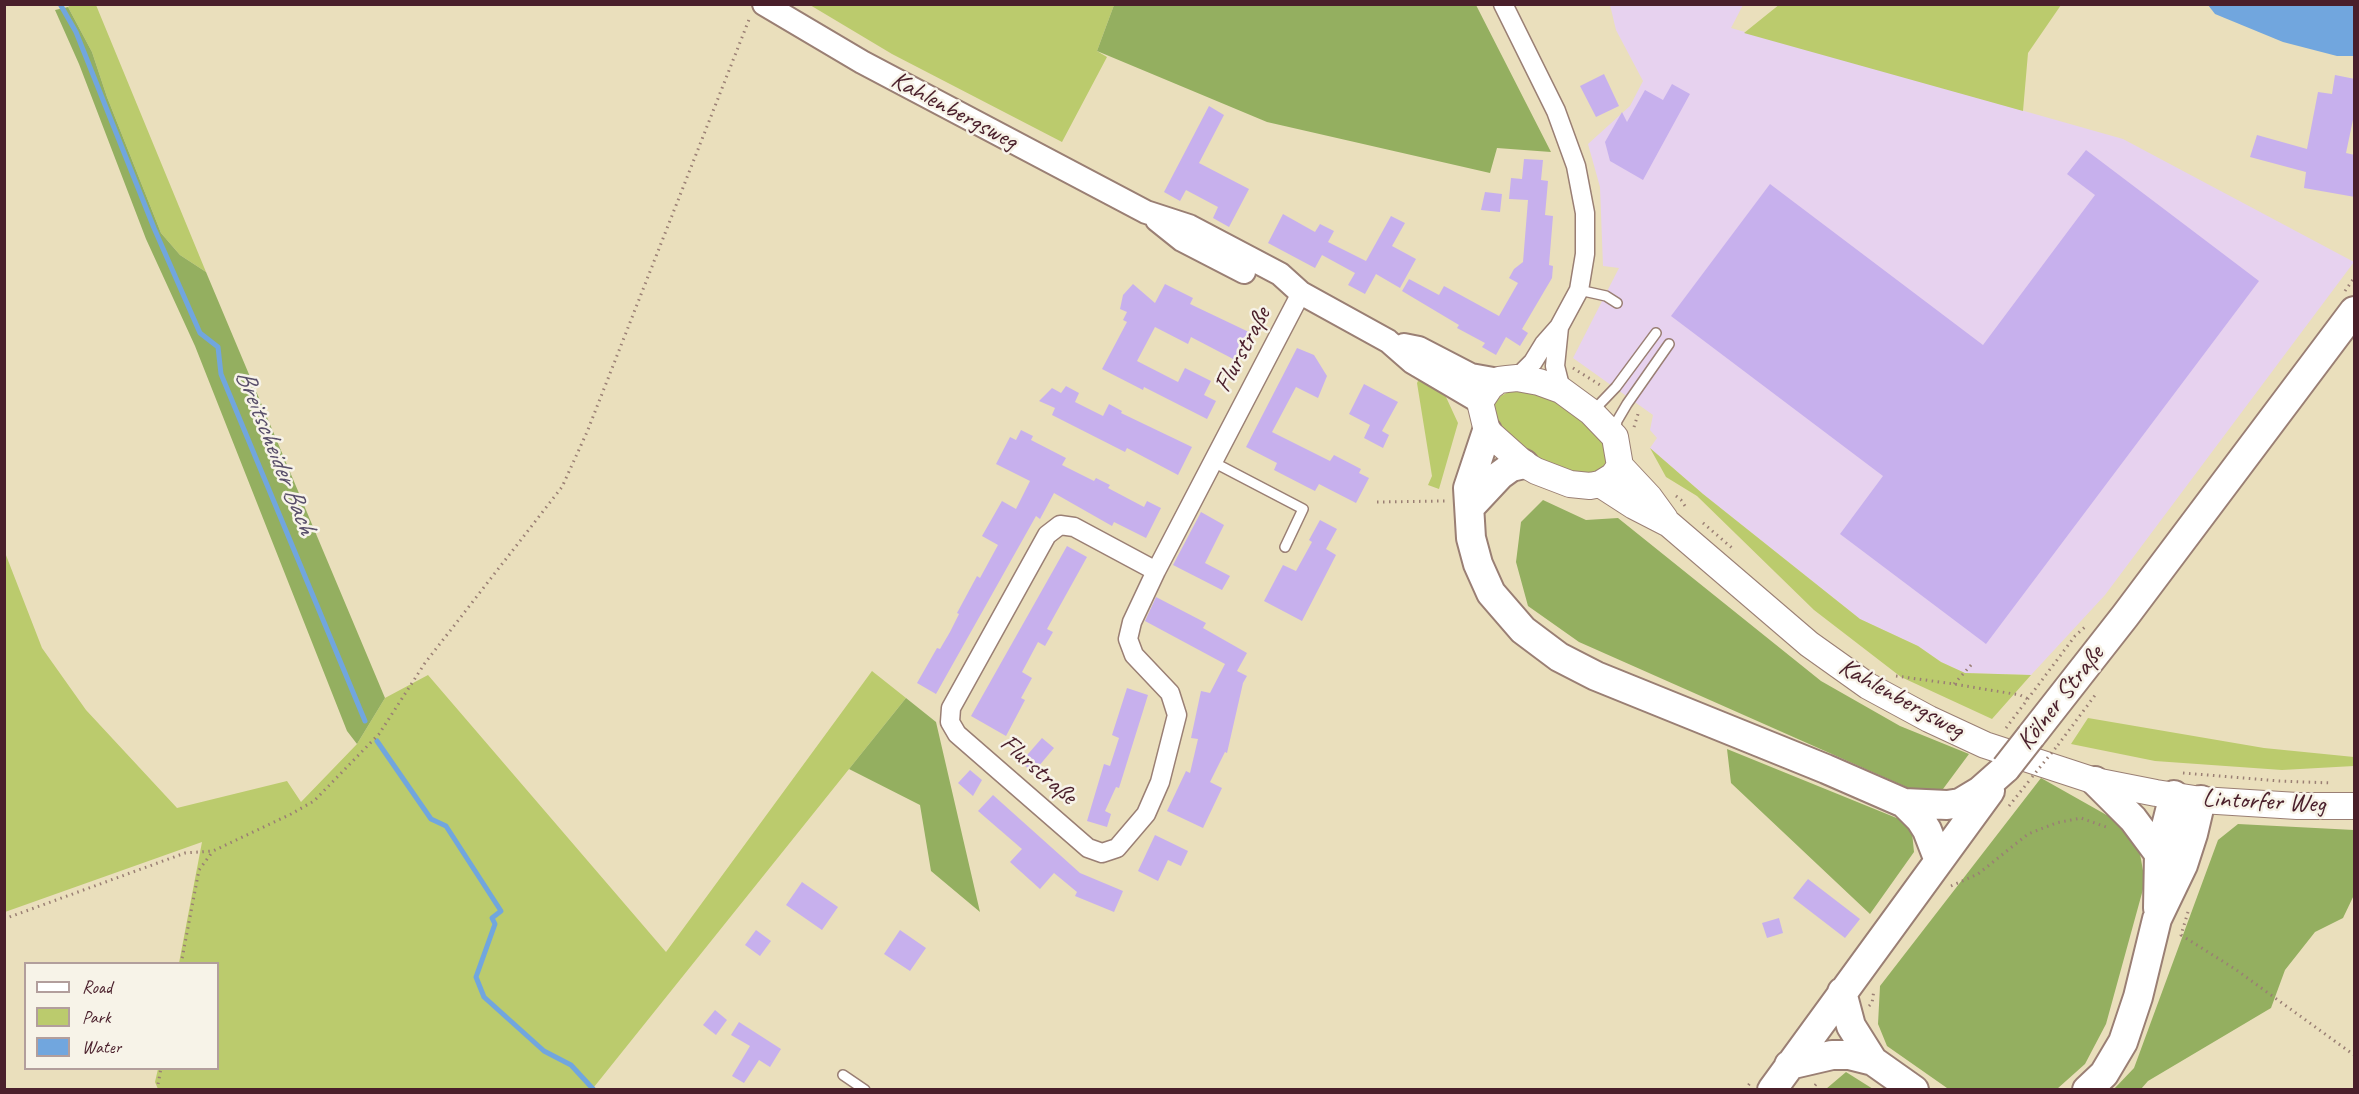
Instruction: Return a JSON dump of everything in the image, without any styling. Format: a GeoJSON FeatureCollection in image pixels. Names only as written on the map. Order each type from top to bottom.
{"type":"FeatureCollection","features":[{"type":"Feature","properties":{"kind":"main road","name":"Kölner Straße"},"geometry":{"type":"LineString","coordinates":[[1772,1089],[1939,861],[2019,773],[2133,607],[2355,311]]}},
{"type":"Feature","properties":{"kind":"main road","name":"Kahlenbergsweg"},"geometry":{"type":"LineString","coordinates":[[1508,379],[1539,382],[1561,390],[1591,412],[1615,438]]}},
{"type":"Feature","properties":{"kind":"main road"},"geometry":{"type":"LineString","coordinates":[[1508,379],[1490,387],[1480,402],[1487,431],[1468,488],[1471,507],[1471,538],[1478,564],[1491,593],[1523,630],[1559,657],[1596,676],[1904,803],[1947,805],[1960,803],[2019,773]]}},
{"type":"Feature","properties":{"kind":"main road"},"geometry":{"type":"LineString","coordinates":[[1487,431],[1524,464],[1570,484],[1600,484],[1613,476],[1620,466],[1615,438]]}},
{"type":"Feature","properties":{"kind":"main road"},"geometry":{"type":"LineString","coordinates":[[1471,507],[1500,475],[1511,467],[1524,464]]}},
{"type":"Feature","properties":{"kind":"main road","name":"Kahlenbergsweg"},"geometry":{"type":"LineString","coordinates":[[1620,466],[1649,496],[1669,524]]}},
{"type":"Feature","properties":{"kind":"main road","name":"Kahlenbergsweg"},"geometry":{"type":"LineString","coordinates":[[1600,484],[1634,506],[1669,524],[1809,644],[1868,686],[1929,719],[1985,745],[2095,781],[2183,789]]}},
{"type":"Feature","properties":{"kind":"main road"},"geometry":{"type":"LineString","coordinates":[[2095,781],[2143,830],[2159,854]]}},
{"type":"Feature","properties":{"kind":"main road"},"geometry":{"type":"LineString","coordinates":[[2087,1089],[2104,1074],[2123,1042],[2138,997],[2157,919],[2159,854],[2183,789]]}},
{"type":"Feature","properties":{"kind":"main road"},"geometry":{"type":"LineString","coordinates":[[2157,919],[2183,865],[2193,834],[2183,789]]}},
{"type":"Feature","properties":{"kind":"main road","name":"Lintorfer Weg"},"geometry":{"type":"LineString","coordinates":[[2183,789],[2297,806],[2355,806]]}},
{"type":"Feature","properties":{"kind":"main road"},"geometry":{"type":"LineString","coordinates":[[1904,803],[1920,819],[1927,830],[1939,861]]}},
{"type":"Feature","properties":{"kind":"main road"},"geometry":{"type":"LineString","coordinates":[[1842,992],[1851,1026],[1873,1061]]}},
{"type":"Feature","properties":{"kind":"main road"},"geometry":{"type":"LineString","coordinates":[[1789,1065],[1832,1055],[1849,1055],[1873,1061],[1914,1089]]}},
{"type":"Feature","properties":{"kind":"street"},"geometry":{"type":"LineString","coordinates":[[1503,4],[1556,111],[1576,166],[1585,213],[1585,254],[1579,290],[1559,327],[1544,344],[1533,362],[1508,379]]}},
{"type":"Feature","properties":{"kind":"street","name":"Kahlenbergsweg"},"geometry":{"type":"LineString","coordinates":[[757,10],[1146,212],[1182,240],[1271,286],[1301,293],[1388,341],[1412,362],[1480,402]]}},
{"type":"Feature","properties":{"kind":"street","name":"Flurstraße"},"geometry":{"type":"LineString","coordinates":[[1156,571],[1074,526],[1060,525],[1047,535],[951,708],[950,722],[957,734],[1088,848],[1102,853],[1117,848],[1146,814],[1160,782],[1177,715],[1170,693],[1134,655],[1128,639],[1132,622],[1156,571],[1301,293]]}},
{"type":"Feature","properties":{"kind":"street"},"geometry":{"type":"LineString","coordinates":[[1559,327],[1555,366],[1561,390]]}},
{"type":"Feature","properties":{"kind":"street","name":"Kahlenbergsweg"},"geometry":{"type":"LineString","coordinates":[[1388,341],[1419,348],[1471,375],[1508,379]]}},
{"type":"Feature","properties":{"kind":"lane"},"geometry":{"type":"LineString","coordinates":[[1579,290],[1606,296],[1617,303]]}},
{"type":"Feature","properties":{"kind":"lane"},"geometry":{"type":"LineString","coordinates":[[1591,412],[1600,406],[1616,387],[1656,333]]}},
{"type":"Feature","properties":{"kind":"lane"},"geometry":{"type":"LineString","coordinates":[[1615,438],[1617,421],[1669,344]]}},
{"type":"Feature","properties":{"kind":"lane"},"geometry":{"type":"LineString","coordinates":[[1213,462],[1304,509],[1285,547]]}},
{"type":"Feature","properties":{"kind":"lane"},"geometry":{"type":"LineString","coordinates":[[843,1075],[865,1089]]}},
{"type":"Feature","properties":{"kind":"path"},"geometry":{"type":"LineString","coordinates":[[4,919],[185,853],[213,851],[314,801],[379,734],[425,663],[562,488],[587,432],[757,10]]}},
{"type":"Feature","properties":{"kind":"path"},"geometry":{"type":"LineString","coordinates":[[1377,502],[1443,500],[1471,507]]}},
{"type":"Feature","properties":{"kind":"path"},"geometry":{"type":"LineString","coordinates":[[1695,516],[1726,540],[1738,555]]}},
{"type":"Feature","properties":{"kind":"path"},"geometry":{"type":"LineString","coordinates":[[1954,684],[1972,664]]}},
{"type":"Feature","properties":{"kind":"path"},"geometry":{"type":"LineString","coordinates":[[1890,675],[2020,695],[2028,699]]}},
{"type":"Feature","properties":{"kind":"path"},"geometry":{"type":"LineString","coordinates":[[2040,742],[2061,752]]}},
{"type":"Feature","properties":{"kind":"path"},"geometry":{"type":"LineString","coordinates":[[2019,773],[2058,746]]}},
{"type":"Feature","properties":{"kind":"path"},"geometry":{"type":"LineString","coordinates":[[2183,789],[2279,781],[2333,783]]}},
{"type":"Feature","properties":{"kind":"path"},"geometry":{"type":"LineString","coordinates":[[1945,889],[1978,873],[2028,834],[2056,823],[2081,818],[2134,834],[2143,830]]}},
{"type":"Feature","properties":{"kind":"path"},"geometry":{"type":"LineString","coordinates":[[181,962],[200,870],[213,851]]}},
{"type":"Feature","properties":{"kind":"path"},"geometry":{"type":"LineString","coordinates":[[2191,902],[2181,935],[2235,969],[2355,1055]]}},
{"type":"Feature","properties":{"kind":"path"},"geometry":{"type":"LineString","coordinates":[[157,1089],[161,1070]]}},
{"type":"Feature","properties":{"kind":"shaded area"},"geometry":{"type":"Polygon","coordinates":[[[1610,5],[1743,5],[1731,28],[2123,139],[2354,262],[2105,595],[2031,675],[1965,673],[1941,662],[1918,646],[1860,619],[1703,494],[1650,448],[1657,438],[1650,430],[1653,415],[1573,358],[1619,268],[1603,266],[1600,187],[1588,144],[1630,106],[1643,81],[1616,30],[1610,5]]]}},
{"type":"Feature","properties":{"kind":"green space"},"geometry":{"type":"Polygon","coordinates":[[[1780,4],[2061,5],[2028,53],[2023,111],[1744,33],[1780,4]]]}},
{"type":"Feature","properties":{"kind":"green space"},"geometry":{"type":"Polygon","coordinates":[[[96,5],[206,272],[180,255],[161,233],[107,97],[92,52],[68,7],[96,5]]]}},
{"type":"Feature","properties":{"kind":"green space"},"geometry":{"type":"Polygon","coordinates":[[[810,5],[1114,5],[1097,51],[1107,57],[1062,142],[892,54],[810,5]]]}},
{"type":"Feature","properties":{"kind":"green space"},"geometry":{"type":"Polygon","coordinates":[[[1114,5],[1476,5],[1551,152],[1497,148],[1490,173],[1267,122],[1097,51],[1114,5]]]}},
{"type":"Feature","properties":{"kind":"green space"},"geometry":{"type":"Polygon","coordinates":[[[68,7],[92,52],[107,97],[161,233],[180,255],[206,272],[385,698],[357,744],[347,731],[195,346],[146,239],[79,64],[55,10],[68,7]]]}},
{"type":"Feature","properties":{"kind":"green space"},"geometry":{"type":"Polygon","coordinates":[[[1420,377],[1446,397],[1458,423],[1439,489],[1428,485],[1432,476],[1417,383],[1420,377]]]}},
{"type":"Feature","properties":{"kind":"green space"},"geometry":{"type":"Polygon","coordinates":[[[1512,390],[1550,396],[1574,413],[1606,445],[1612,464],[1589,475],[1562,470],[1513,445],[1491,413],[1492,406],[1501,396],[1512,390]]]}},
{"type":"Feature","properties":{"kind":"green space"},"geometry":{"type":"Polygon","coordinates":[[[1650,448],[1703,494],[1860,619],[1918,646],[1941,662],[1965,673],[2031,675],[1992,719],[1901,677],[1814,610],[1697,496],[1666,477],[1650,448]]]}},
{"type":"Feature","properties":{"kind":"green space"},"geometry":{"type":"Polygon","coordinates":[[[1543,500],[1586,520],[1618,518],[1821,681],[1900,726],[1969,754],[1943,789],[1913,790],[1579,642],[1528,606],[1516,562],[1521,522],[1543,500]]]}},
{"type":"Feature","properties":{"kind":"green space"},"geometry":{"type":"Polygon","coordinates":[[[4,550],[42,648],[86,710],[177,808],[287,781],[301,802],[357,744],[385,698],[428,675],[666,952],[872,671],[906,698],[594,1087],[596,1089],[158,1089],[155,1082],[158,1070],[219,1070],[219,962],[179,962],[202,842],[5,912],[4,550]]]}},
{"type":"Feature","properties":{"kind":"green space"},"geometry":{"type":"Polygon","coordinates":[[[906,698],[936,722],[980,912],[931,871],[920,805],[849,769],[906,698]]]}},
{"type":"Feature","properties":{"kind":"green space"},"geometry":{"type":"Polygon","coordinates":[[[2088,718],[2264,748],[2354,757],[2354,766],[2282,770],[2155,761],[2071,744],[2088,718]]]}},
{"type":"Feature","properties":{"kind":"green space"},"geometry":{"type":"Polygon","coordinates":[[[1727,749],[1904,821],[1912,832],[1914,852],[1870,914],[1731,783],[1727,749]]]}},
{"type":"Feature","properties":{"kind":"green space"},"geometry":{"type":"Polygon","coordinates":[[[2041,778],[2119,822],[2139,848],[2145,882],[2106,1024],[2085,1064],[2057,1089],[1947,1088],[1887,1046],[1878,1024],[1880,986],[2041,778]]]}},
{"type":"Feature","properties":{"kind":"green space"},"geometry":{"type":"Polygon","coordinates":[[[2238,824],[2354,830],[2354,895],[2343,918],[2315,932],[2285,970],[2271,1008],[2148,1081],[2141,1089],[2114,1089],[2134,1068],[2218,840],[2238,824]]]}},
{"type":"Feature","properties":{"kind":"green space"},"geometry":{"type":"Polygon","coordinates":[[[1846,1072],[1873,1089],[1826,1089],[1846,1072]]]}},
{"type":"Feature","properties":{"kind":"water"},"geometry":{"type":"Polygon","coordinates":[[[2208,5],[2354,5],[2354,56],[2337,56],[2283,42],[2215,14],[2208,5]]]}},
{"type":"Feature","properties":{"kind":"building"},"geometry":{"type":"Polygon","coordinates":[[[1604,74],[1619,106],[1596,117],[1580,86],[1604,74]]]}},
{"type":"Feature","properties":{"kind":"building"},"geometry":{"type":"Polygon","coordinates":[[[2335,75],[2355,79],[2355,110],[2346,153],[2355,155],[2355,197],[2304,188],[2306,172],[2250,157],[2257,135],[2307,149],[2318,92],[2332,94],[2335,75]]]}},
{"type":"Feature","properties":{"kind":"building"},"geometry":{"type":"Polygon","coordinates":[[[1672,84],[1690,94],[1643,180],[1610,161],[1605,142],[1622,112],[1627,122],[1645,90],[1663,100],[1672,84]]]}},
{"type":"Feature","properties":{"kind":"building"},"geometry":{"type":"Polygon","coordinates":[[[1209,106],[1224,115],[1199,163],[1249,189],[1229,227],[1213,218],[1218,207],[1186,190],[1180,201],[1164,192],[1209,106]]]}},
{"type":"Feature","properties":{"kind":"building"},"geometry":{"type":"Polygon","coordinates":[[[2086,150],[2259,281],[1986,644],[1840,534],[1883,476],[1671,316],[1770,184],[1983,345],[2095,195],[2067,174],[2086,150]]]}},
{"type":"Feature","properties":{"kind":"building"},"geometry":{"type":"Polygon","coordinates":[[[1524,159],[1543,160],[1541,180],[1548,181],[1545,215],[1553,216],[1549,265],[1553,266],[1552,278],[1522,329],[1528,333],[1520,346],[1506,337],[1496,355],[1482,347],[1485,343],[1457,328],[1459,325],[1402,291],[1409,279],[1439,295],[1444,286],[1499,316],[1518,283],[1509,278],[1514,269],[1523,262],[1528,200],[1509,199],[1511,178],[1522,179],[1524,159]]]}},
{"type":"Feature","properties":{"kind":"building"},"geometry":{"type":"Polygon","coordinates":[[[1485,192],[1502,194],[1500,212],[1481,210],[1485,192]]]}},
{"type":"Feature","properties":{"kind":"building"},"geometry":{"type":"Polygon","coordinates":[[[1283,214],[1315,232],[1320,224],[1334,231],[1328,242],[1366,261],[1391,216],[1405,223],[1392,246],[1416,259],[1400,288],[1376,274],[1365,294],[1348,285],[1355,273],[1322,255],[1315,268],[1268,243],[1283,214]]]}},
{"type":"Feature","properties":{"kind":"building"},"geometry":{"type":"Polygon","coordinates":[[[1133,284],[1155,303],[1165,284],[1193,298],[1190,304],[1251,333],[1237,361],[1191,337],[1188,344],[1155,327],[1137,361],[1178,382],[1185,368],[1211,381],[1204,395],[1216,401],[1207,419],[1144,387],[1143,390],[1102,369],[1127,322],[1123,320],[1127,312],[1120,309],[1123,295],[1133,284]]]}},
{"type":"Feature","properties":{"kind":"building"},"geometry":{"type":"Polygon","coordinates":[[[1297,348],[1314,355],[1327,376],[1318,398],[1296,387],[1272,432],[1330,461],[1334,455],[1361,469],[1359,473],[1369,478],[1356,503],[1319,484],[1315,491],[1307,487],[1274,470],[1277,463],[1246,447],[1297,348]]]}},
{"type":"Feature","properties":{"kind":"building"},"geometry":{"type":"Polygon","coordinates":[[[1364,384],[1398,402],[1382,431],[1389,435],[1383,448],[1364,438],[1370,425],[1349,414],[1364,384]]]}},
{"type":"Feature","properties":{"kind":"building"},"geometry":{"type":"Polygon","coordinates":[[[1066,386],[1079,393],[1075,402],[1103,416],[1109,404],[1122,411],[1121,413],[1192,447],[1178,475],[1127,448],[1125,452],[1052,415],[1055,408],[1039,401],[1052,388],[1061,393],[1066,386]]]}},
{"type":"Feature","properties":{"kind":"building"},"geometry":{"type":"Polygon","coordinates":[[[1021,430],[1033,436],[1031,440],[1066,458],[1062,465],[1094,481],[1096,478],[1110,485],[1108,488],[1144,507],[1147,501],[1161,508],[1146,538],[1114,522],[1112,526],[1054,493],[1040,519],[1036,516],[936,694],[917,683],[937,648],[940,649],[950,632],[959,614],[957,613],[977,576],[980,578],[998,545],[982,536],[1002,501],[1016,509],[1030,481],[996,464],[1010,437],[1016,440],[1021,430]]]}},
{"type":"Feature","properties":{"kind":"building"},"geometry":{"type":"Polygon","coordinates":[[[1201,512],[1224,525],[1205,563],[1230,576],[1222,590],[1173,565],[1201,512]]]}},
{"type":"Feature","properties":{"kind":"building"},"geometry":{"type":"Polygon","coordinates":[[[1320,520],[1337,529],[1326,549],[1336,555],[1302,621],[1264,601],[1283,565],[1296,571],[1312,542],[1309,540],[1320,520]]]}},
{"type":"Feature","properties":{"kind":"building"},"geometry":{"type":"Polygon","coordinates":[[[1067,546],[1087,557],[1047,629],[1053,632],[1045,646],[1038,642],[1022,672],[1032,678],[1021,698],[1025,700],[1006,736],[971,716],[1067,546]]]}},
{"type":"Feature","properties":{"kind":"building"},"geometry":{"type":"Polygon","coordinates":[[[1156,597],[1206,623],[1203,628],[1247,653],[1237,671],[1247,676],[1243,683],[1227,753],[1225,752],[1210,782],[1222,788],[1203,828],[1167,811],[1186,771],[1190,773],[1198,739],[1191,738],[1201,691],[1210,693],[1225,664],[1145,621],[1156,597]]]}},
{"type":"Feature","properties":{"kind":"building"},"geometry":{"type":"Polygon","coordinates":[[[1127,688],[1148,695],[1119,788],[1116,787],[1105,811],[1111,814],[1107,827],[1087,821],[1104,764],[1110,766],[1119,738],[1112,735],[1127,688]]]}},
{"type":"Feature","properties":{"kind":"building"},"geometry":{"type":"Polygon","coordinates":[[[1042,738],[1054,748],[1033,773],[1021,762],[1042,738]]]}},
{"type":"Feature","properties":{"kind":"building"},"geometry":{"type":"Polygon","coordinates":[[[970,770],[982,780],[973,796],[958,783],[970,770]]]}},
{"type":"Feature","properties":{"kind":"building"},"geometry":{"type":"Polygon","coordinates":[[[993,795],[1080,873],[1123,891],[1114,912],[1075,896],[1077,892],[1054,873],[1040,889],[1010,862],[1022,849],[978,811],[993,795]]]}},
{"type":"Feature","properties":{"kind":"building"},"geometry":{"type":"Polygon","coordinates":[[[1155,835],[1188,851],[1181,866],[1168,860],[1158,881],[1138,871],[1155,835]]]}},
{"type":"Feature","properties":{"kind":"building"},"geometry":{"type":"Polygon","coordinates":[[[1808,879],[1860,919],[1845,938],[1793,898],[1808,879]]]}},
{"type":"Feature","properties":{"kind":"building"},"geometry":{"type":"Polygon","coordinates":[[[802,882],[838,907],[822,930],[786,905],[802,882]]]}},
{"type":"Feature","properties":{"kind":"building"},"geometry":{"type":"Polygon","coordinates":[[[1779,918],[1783,933],[1767,938],[1762,923],[1779,918]]]}},
{"type":"Feature","properties":{"kind":"building"},"geometry":{"type":"Polygon","coordinates":[[[756,930],[771,941],[760,956],[745,945],[756,930]]]}},
{"type":"Feature","properties":{"kind":"building"},"geometry":{"type":"Polygon","coordinates":[[[900,930],[926,948],[910,971],[884,954],[900,930]]]}},
{"type":"Feature","properties":{"kind":"building"},"geometry":{"type":"Polygon","coordinates":[[[715,1010],[727,1020],[716,1035],[703,1025],[715,1010]]]}},
{"type":"Feature","properties":{"kind":"building"},"geometry":{"type":"Polygon","coordinates":[[[739,1022],[781,1049],[770,1067],[759,1060],[744,1083],[732,1076],[750,1046],[731,1035],[739,1022]]]}},
{"type":"Feature","properties":{"kind":"waterway","name":"Breitscheider Bach"},"geometry":{"type":"LineString","coordinates":[[60,4],[76,32],[154,228],[200,333],[218,347],[221,374],[365,721]]}},
{"type":"Feature","properties":{"kind":"waterway","name":"Breitscheider Bach"},"geometry":{"type":"LineString","coordinates":[[377,741],[431,819],[446,826],[501,911],[492,918],[495,924],[476,977],[484,997],[544,1051],[571,1065],[594,1090]]}}]}
